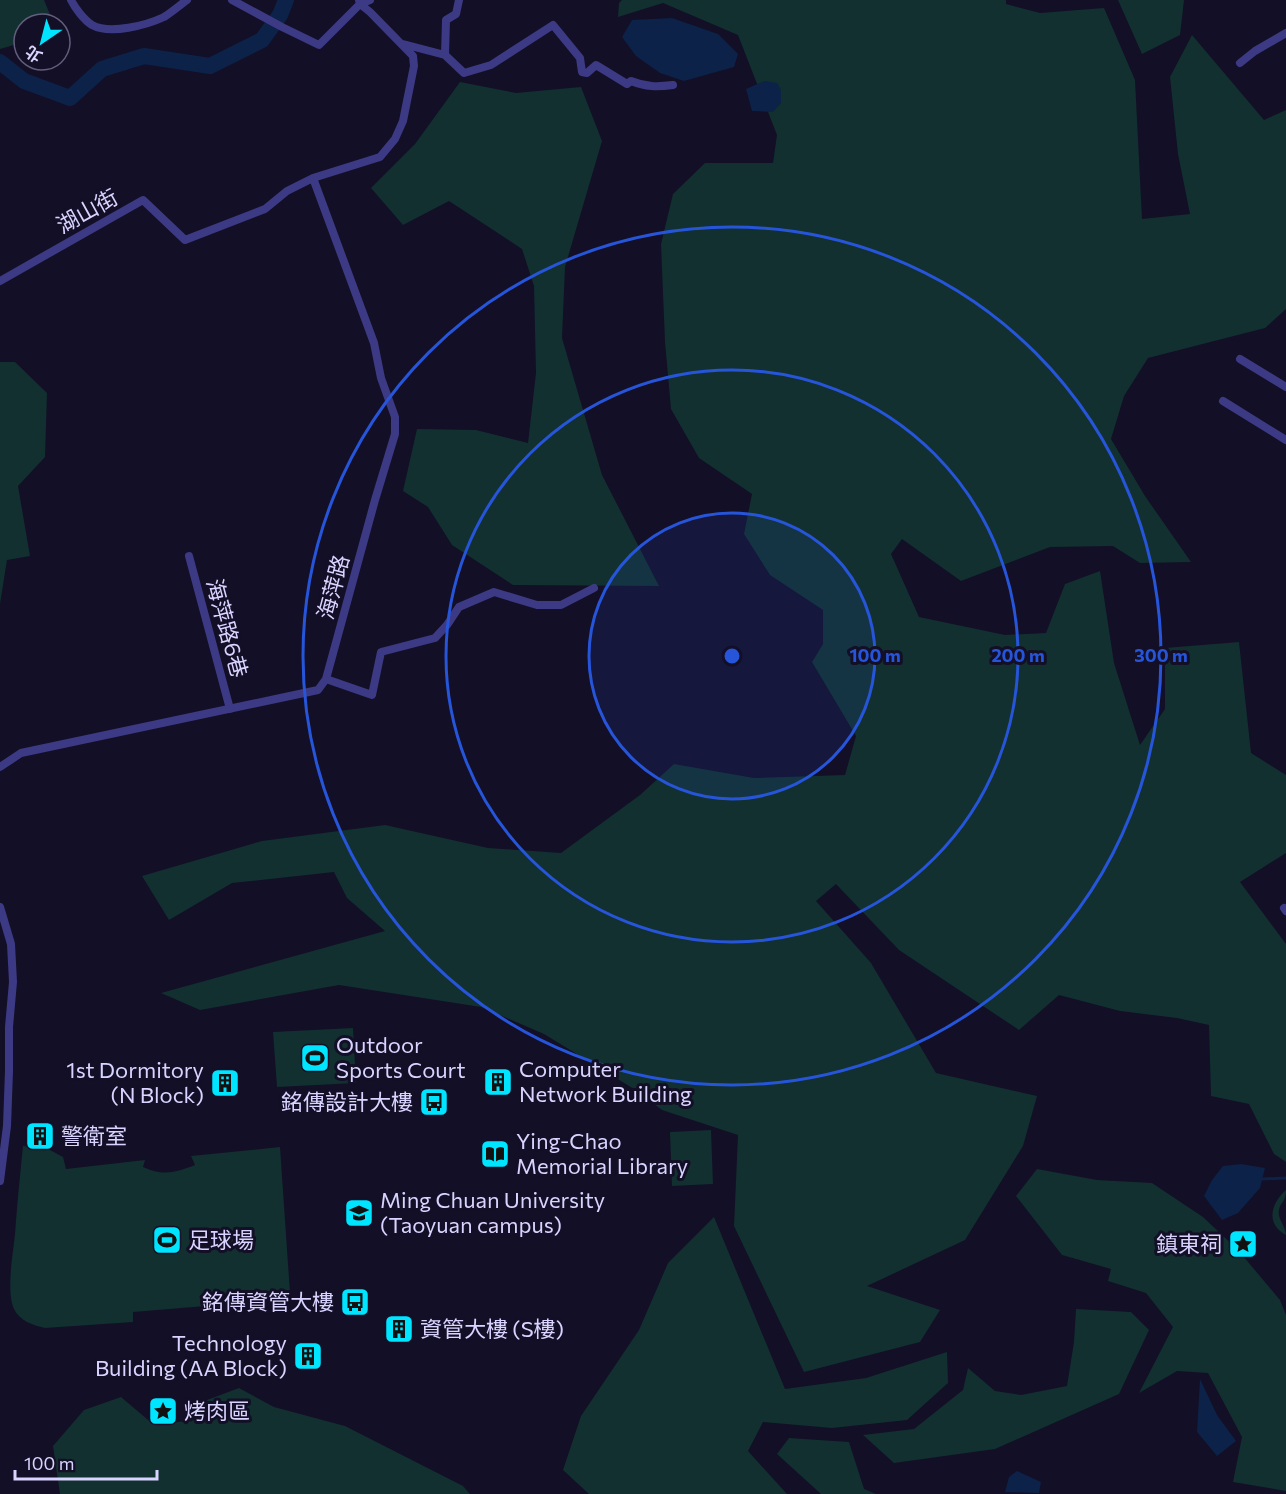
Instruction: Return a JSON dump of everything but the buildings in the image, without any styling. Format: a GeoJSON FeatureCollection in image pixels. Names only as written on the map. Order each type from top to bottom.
{"type":"FeatureCollection","features":[{"type":"Feature","properties":{"kind":"street"},"geometry":{"type":"LineString","coordinates":[[71,0],[76,9],[92,25],[118,28],[136,27],[165,16],[187,0]]}},
{"type":"Feature","properties":{"kind":"street"},"geometry":{"type":"LineString","coordinates":[[232,0],[319,45],[359,2],[370,0]]}},
{"type":"Feature","properties":{"kind":"street"},"geometry":{"type":"LineString","coordinates":[[445,55],[446,20],[456,14],[459,0]]}},
{"type":"Feature","properties":{"kind":"street"},"geometry":{"type":"LineString","coordinates":[[313,178],[380,157],[394,139],[403,121],[414,66],[413,56],[359,2]]}},
{"type":"Feature","properties":{"kind":"street"},"geometry":{"type":"LineString","coordinates":[[401,44],[445,55],[464,72],[491,65],[553,25],[580,58],[582,72],[587,73],[596,65],[627,84],[631,81],[655,88],[673,86]]}},
{"type":"Feature","properties":{"kind":"street"},"geometry":{"type":"LineString","coordinates":[[1240,63],[1255,51],[1286,33]]}},
{"type":"Feature","properties":{"kind":"street","name":"湖山街"},"geometry":{"type":"LineString","coordinates":[[0,281],[142,200],[184,240],[264,209],[287,191],[313,178]]}},
{"type":"Feature","properties":{"kind":"street","name":"海萍路"},"geometry":{"type":"LineString","coordinates":[[313,178],[374,344],[381,378],[395,417],[395,434],[326,679]]}},
{"type":"Feature","properties":{"kind":"street"},"geometry":{"type":"LineString","coordinates":[[1240,359],[1286,387]]}},
{"type":"Feature","properties":{"kind":"street"},"geometry":{"type":"LineString","coordinates":[[1223,401],[1286,440]]}},
{"type":"Feature","properties":{"kind":"street","name":"海萍路6巷"},"geometry":{"type":"LineString","coordinates":[[189,556],[230,709]]}},
{"type":"Feature","properties":{"kind":"street"},"geometry":{"type":"LineString","coordinates":[[0,767],[21,753],[318,690],[326,679],[372,695],[381,652],[435,638],[459,607],[494,592],[537,605],[561,605],[594,588]]}},
{"type":"Feature","properties":{"kind":"street"},"geometry":{"type":"LineString","coordinates":[[0,907],[11,944],[13,982],[9,1028],[7,1126],[0,1181]]}},
{"type":"Feature","properties":{"kind":"green space"},"geometry":{"type":"Polygon","coordinates":[[[0,0],[44,0],[49,12],[12,12],[12,46],[0,49],[0,0]]]}},
{"type":"Feature","properties":{"kind":"green space"},"geometry":{"type":"Polygon","coordinates":[[[622,0],[1006,0],[1006,4],[1040,13],[1104,8],[1135,80],[1142,219],[1190,214],[1178,154],[1170,77],[1192,35],[1264,120],[1286,110],[1286,309],[1265,328],[1148,358],[1124,396],[1111,439],[1145,496],[1191,562],[1140,563],[1113,546],[1050,547],[961,581],[902,539],[891,554],[919,617],[1005,635],[1046,633],[1065,584],[1100,571],[1114,663],[1140,745],[1165,709],[1165,648],[1239,642],[1251,753],[1286,775],[1286,853],[1240,882],[1286,944],[1286,1162],[1274,1154],[1249,1104],[1211,1096],[1209,1025],[1177,1018],[1120,1011],[1059,995],[1019,1030],[899,950],[836,884],[816,901],[871,963],[936,1073],[1037,1096],[1023,1146],[965,1240],[867,1286],[940,1310],[920,1342],[804,1372],[734,1226],[738,1135],[662,1110],[634,1089],[544,1034],[481,1007],[339,985],[200,1010],[161,993],[385,931],[347,898],[334,872],[232,883],[169,920],[142,876],[262,841],[385,825],[488,848],[561,853],[640,795],[674,764],[754,778],[845,775],[856,736],[812,662],[823,644],[823,610],[770,575],[744,534],[752,494],[699,458],[671,409],[665,342],[661,244],[673,194],[705,163],[773,163],[777,135],[738,35],[663,3],[618,17],[619,3],[622,0]]]}},
{"type":"Feature","properties":{"kind":"green space"},"geometry":{"type":"Polygon","coordinates":[[[1118,0],[1184,0],[1180,35],[1142,54],[1118,0]]]}},
{"type":"Feature","properties":{"kind":"green space"},"geometry":{"type":"Polygon","coordinates":[[[460,82],[516,93],[581,87],[602,141],[565,267],[562,338],[602,475],[659,586],[513,585],[452,545],[428,507],[403,491],[417,429],[476,430],[528,443],[536,373],[534,286],[522,249],[449,201],[403,225],[371,188],[415,144],[460,82]]]}},
{"type":"Feature","properties":{"kind":"green space"},"geometry":{"type":"Polygon","coordinates":[[[0,362],[15,362],[47,393],[45,457],[18,486],[30,556],[7,560],[0,604],[0,362]]]}},
{"type":"Feature","properties":{"kind":"green space","name":"Outdoor Sports Court"},"geometry":{"type":"Polygon","coordinates":[[[353,1028],[356,1083],[277,1087],[273,1032],[353,1028]]]}},
{"type":"Feature","properties":{"kind":"green space"},"geometry":{"type":"Polygon","coordinates":[[[711,1130],[713,1184],[672,1186],[670,1132],[711,1130]]]}},
{"type":"Feature","properties":{"kind":"green space"},"geometry":{"type":"Polygon","coordinates":[[[23,1146],[50,1150],[63,1157],[66,1169],[145,1160],[143,1167],[163,1172],[175,1172],[195,1165],[191,1156],[280,1147],[290,1293],[254,1302],[133,1312],[133,1322],[45,1328],[27,1322],[14,1309],[10,1292],[23,1146]]]}},
{"type":"Feature","properties":{"kind":"green space"},"geometry":{"type":"Polygon","coordinates":[[[1037,1169],[1097,1180],[1152,1183],[1203,1217],[1238,1250],[1280,1300],[1286,1315],[1286,1491],[1233,1482],[1242,1437],[1208,1373],[1177,1371],[1139,1393],[1173,1327],[1146,1293],[1108,1281],[1111,1269],[1062,1255],[1016,1196],[1037,1169]]]}},
{"type":"Feature","properties":{"kind":"green space"},"geometry":{"type":"Polygon","coordinates":[[[1286,1190],[1279,1213],[1286,1235],[1275,1225],[1272,1213],[1277,1201],[1286,1190]]]}},
{"type":"Feature","properties":{"kind":"green space"},"geometry":{"type":"Polygon","coordinates":[[[714,1217],[785,1389],[866,1378],[947,1352],[948,1383],[907,1420],[832,1428],[763,1422],[748,1451],[787,1494],[589,1494],[563,1470],[581,1416],[639,1330],[668,1263],[714,1217]]]}},
{"type":"Feature","properties":{"kind":"green space"},"geometry":{"type":"Polygon","coordinates":[[[1076,1309],[1131,1312],[1149,1330],[1119,1394],[995,1449],[894,1463],[863,1435],[914,1429],[963,1390],[968,1368],[995,1391],[1021,1395],[1067,1386],[1074,1342],[1076,1309]]]}},
{"type":"Feature","properties":{"kind":"green space"},"geometry":{"type":"Polygon","coordinates":[[[239,1388],[274,1407],[345,1426],[463,1486],[470,1494],[60,1494],[53,1446],[84,1410],[121,1397],[154,1425],[186,1421],[207,1400],[239,1388]]]}},
{"type":"Feature","properties":{"kind":"green space"},"geometry":{"type":"Polygon","coordinates":[[[789,1438],[849,1442],[864,1489],[876,1494],[821,1494],[777,1454],[789,1438]]]}},
{"type":"Feature","properties":{"kind":"water"},"geometry":{"type":"Polygon","coordinates":[[[672,18],[718,34],[738,54],[734,67],[684,81],[660,73],[636,56],[622,37],[632,20],[672,18]]]}},
{"type":"Feature","properties":{"kind":"water"},"geometry":{"type":"Polygon","coordinates":[[[764,81],[777,83],[781,90],[781,103],[773,112],[752,111],[746,89],[764,81]]]}},
{"type":"Feature","properties":{"kind":"water"},"geometry":{"type":"Polygon","coordinates":[[[1241,1164],[1265,1168],[1260,1188],[1238,1213],[1222,1220],[1204,1196],[1212,1180],[1223,1166],[1241,1164]]]}},
{"type":"Feature","properties":{"kind":"water"},"geometry":{"type":"Polygon","coordinates":[[[1200,1379],[1217,1415],[1236,1441],[1217,1456],[1197,1432],[1200,1379]]]}},
{"type":"Feature","properties":{"kind":"water"},"geometry":{"type":"Polygon","coordinates":[[[1017,1471],[1041,1482],[1039,1493],[1005,1492],[1009,1477],[1017,1471]]]}},
{"type":"Feature","properties":{"kind":"waterway"},"geometry":{"type":"LineString","coordinates":[[0,62],[24,81],[70,98],[102,69],[144,56],[210,66],[262,40],[280,15],[286,0]]}},
{"type":"Feature","properties":{"kind":"waterway"},"geometry":{"type":"LineString","coordinates":[[1262,1179],[1286,1178]]}},
{"type":"Feature","properties":{"kind":"place","name":"Outdoor Sports Court"},"geometry":{"type":"Point","coordinates":[315,1058]}},
{"type":"Feature","properties":{"kind":"place","name":"Computer Network Building"},"geometry":{"type":"Point","coordinates":[498,1082]}},
{"type":"Feature","properties":{"kind":"place","name":"1st Dormitory (N Block)"},"geometry":{"type":"Point","coordinates":[225,1083]}},
{"type":"Feature","properties":{"kind":"place","name":"銘傳設計大樓"},"geometry":{"type":"Point","coordinates":[434,1102]}},
{"type":"Feature","properties":{"kind":"place","name":"警衛室"},"geometry":{"type":"Point","coordinates":[40,1136]}},
{"type":"Feature","properties":{"kind":"place","name":"Ying-Chao Memorial Library"},"geometry":{"type":"Point","coordinates":[495,1154]}},
{"type":"Feature","properties":{"kind":"place","name":"Ming Chuan University (Taoyuan campus)"},"geometry":{"type":"Point","coordinates":[359,1213]}},
{"type":"Feature","properties":{"kind":"place","name":"足球場"},"geometry":{"type":"Point","coordinates":[167,1240]}},
{"type":"Feature","properties":{"kind":"place","name":"鎮東祠"},"geometry":{"type":"Point","coordinates":[1243,1244]}},
{"type":"Feature","properties":{"kind":"place","name":"銘傳資管大樓"},"geometry":{"type":"Point","coordinates":[355,1302]}},
{"type":"Feature","properties":{"kind":"place","name":"資管大樓 (S樓)"},"geometry":{"type":"Point","coordinates":[399,1329]}},
{"type":"Feature","properties":{"kind":"place","name":"Technology Building (AA Block)"},"geometry":{"type":"Point","coordinates":[308,1356]}},
{"type":"Feature","properties":{"kind":"place","name":"烤肉區"},"geometry":{"type":"Point","coordinates":[163,1411]}}]}
